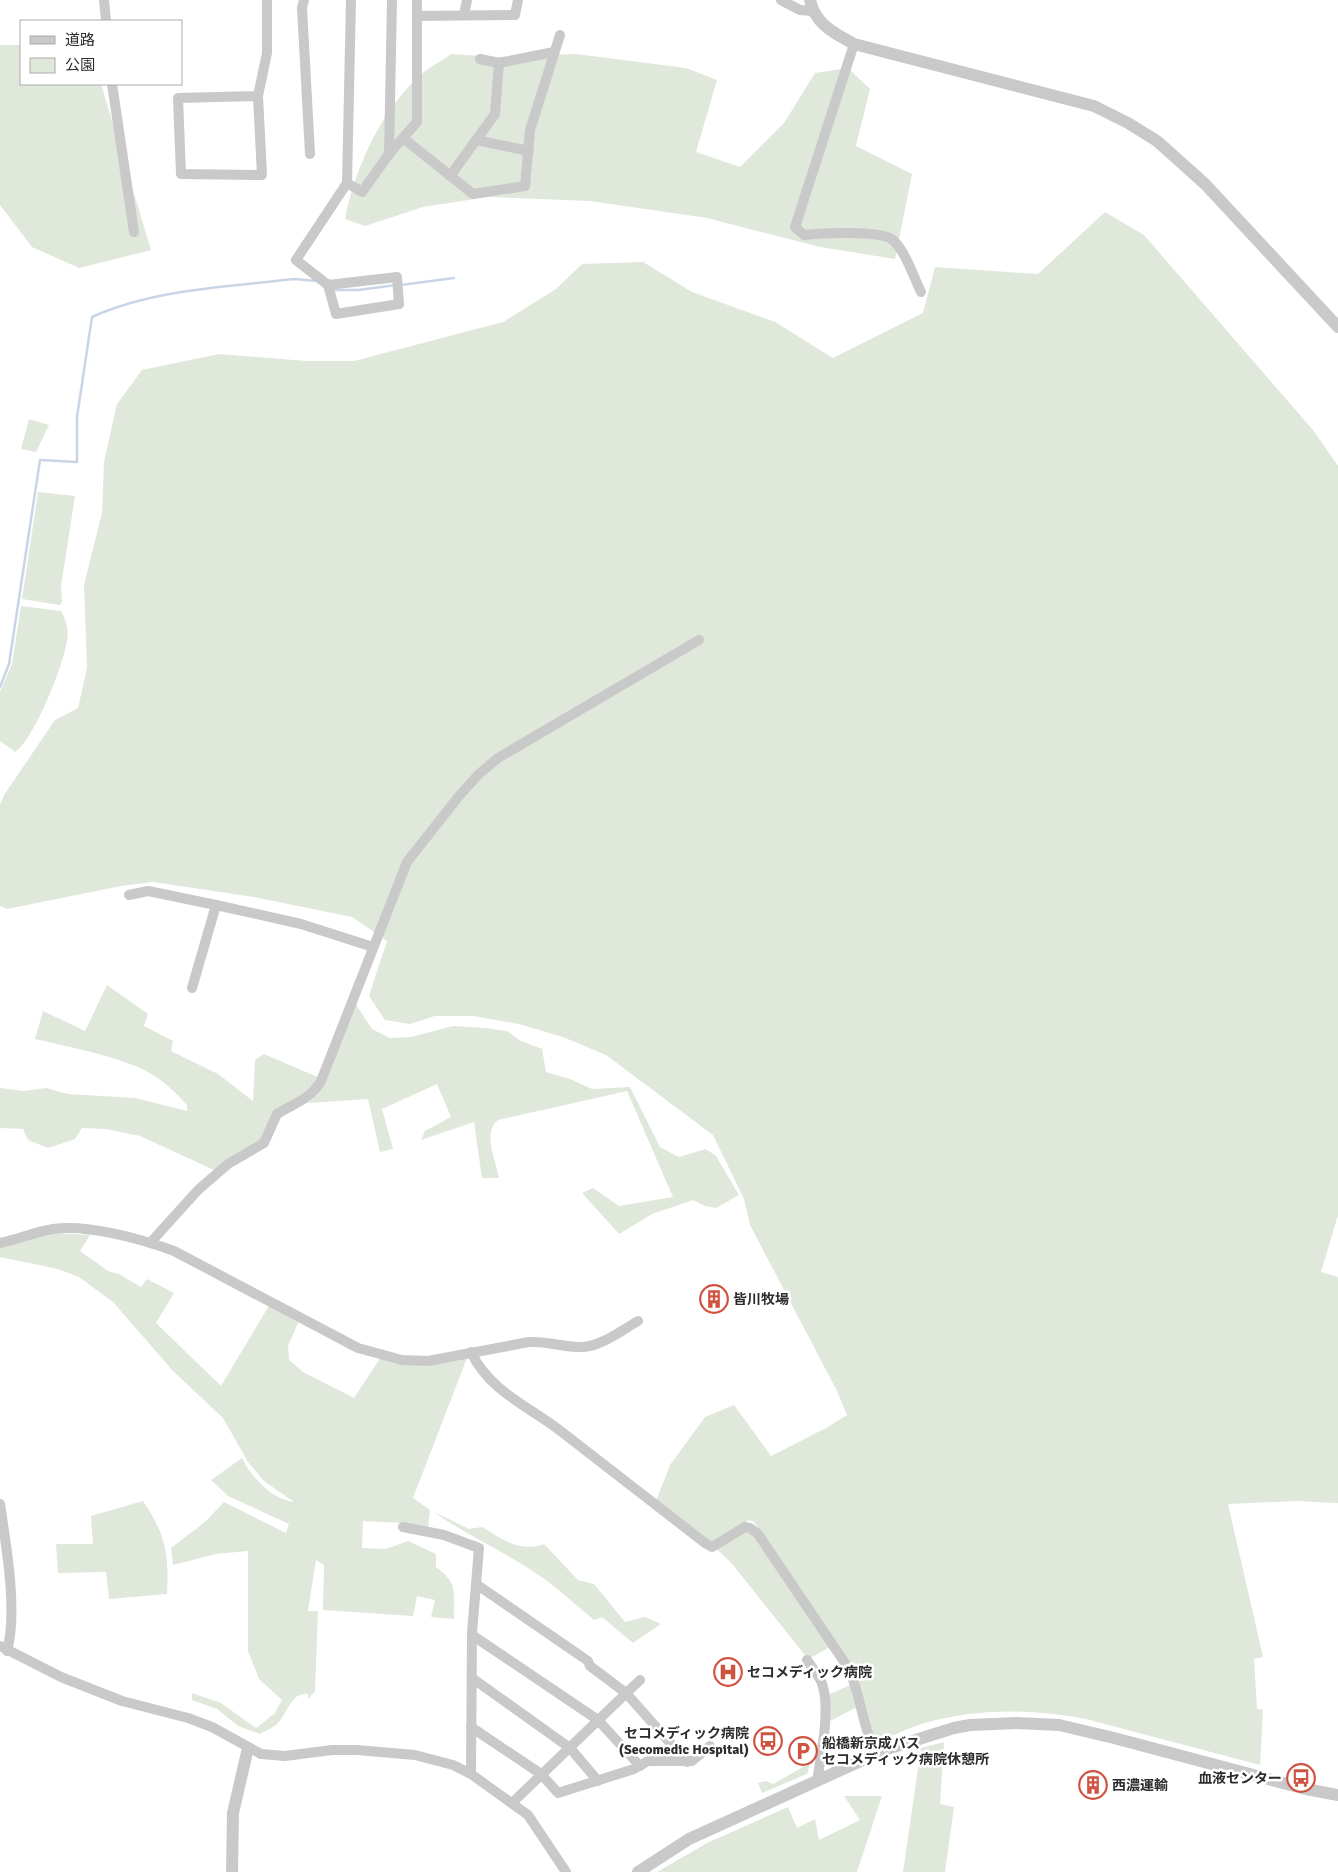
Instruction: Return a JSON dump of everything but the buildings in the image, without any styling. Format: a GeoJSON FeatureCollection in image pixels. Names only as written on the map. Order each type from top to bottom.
{"type":"FeatureCollection","features":[{"type":"Feature","properties":{"kind":"street"},"geometry":{"type":"LineString","coordinates":[[104,0],[106,20]]}},
{"type":"Feature","properties":{"kind":"street"},"geometry":{"type":"LineString","coordinates":[[258,96],[178,98],[181,174],[262,175],[258,96],[267,53],[267,0]]}},
{"type":"Feature","properties":{"kind":"street"},"geometry":{"type":"LineString","coordinates":[[304,0],[302,8],[310,154]]}},
{"type":"Feature","properties":{"kind":"street"},"geometry":{"type":"LineString","coordinates":[[328,284],[397,277],[400,304],[336,314],[328,284],[296,260],[347,183],[351,0]]}},
{"type":"Feature","properties":{"kind":"street"},"geometry":{"type":"LineString","coordinates":[[389,154],[392,0]]}},
{"type":"Feature","properties":{"kind":"street"},"geometry":{"type":"LineString","coordinates":[[347,183],[362,192],[389,154],[417,122],[417,0]]}},
{"type":"Feature","properties":{"kind":"street"},"geometry":{"type":"LineString","coordinates":[[464,15],[467,0]]}},
{"type":"Feature","properties":{"kind":"street"},"geometry":{"type":"LineString","coordinates":[[417,16],[515,15],[518,0]]}},
{"type":"Feature","properties":{"kind":"street"},"geometry":{"type":"LineString","coordinates":[[781,0],[800,10],[812,6],[821,23],[854,44],[1094,106],[1128,123],[1157,141],[1205,184],[1338,327]]}},
{"type":"Feature","properties":{"kind":"street"},"geometry":{"type":"LineString","coordinates":[[403,138],[473,194],[526,186],[530,130],[560,35]]}},
{"type":"Feature","properties":{"kind":"street"},"geometry":{"type":"LineString","coordinates":[[854,44],[795,227],[804,235],[857,233],[890,238],[899,248],[921,292]]}},
{"type":"Feature","properties":{"kind":"street"},"geometry":{"type":"LineString","coordinates":[[480,59],[499,63],[554,52]]}},
{"type":"Feature","properties":{"kind":"street"},"geometry":{"type":"LineString","coordinates":[[450,176],[495,114],[499,63]]}},
{"type":"Feature","properties":{"kind":"street"},"geometry":{"type":"LineString","coordinates":[[112,85],[134,232]]}},
{"type":"Feature","properties":{"kind":"street"},"geometry":{"type":"LineString","coordinates":[[476,140],[529,151]]}},
{"type":"Feature","properties":{"kind":"street"},"geometry":{"type":"LineString","coordinates":[[151,1242],[198,1190],[228,1164],[264,1144],[277,1114],[305,1100],[314,1092],[321,1081],[407,862],[479,774],[498,758],[699,640]]}},
{"type":"Feature","properties":{"kind":"street"},"geometry":{"type":"LineString","coordinates":[[129,895],[148,891],[216,905],[301,924],[373,947]]}},
{"type":"Feature","properties":{"kind":"street"},"geometry":{"type":"LineString","coordinates":[[192,988],[216,905]]}},
{"type":"Feature","properties":{"kind":"street"},"geometry":{"type":"LineString","coordinates":[[0,1243],[54,1229],[97,1231],[151,1242],[174,1251],[358,1348],[414,1362],[547,1341],[581,1348],[592,1345],[638,1321]]}},
{"type":"Feature","properties":{"kind":"street"},"geometry":{"type":"LineString","coordinates":[[471,1352],[478,1367],[502,1391],[547,1421],[705,1543],[712,1547],[745,1527],[758,1534],[849,1669],[855,1682],[865,1726],[877,1754]]}},
{"type":"Feature","properties":{"kind":"street"},"geometry":{"type":"LineString","coordinates":[[0,1504],[7,1547],[10,1597],[10,1640],[4,1648],[61,1677],[122,1701],[188,1718],[212,1727],[261,1754],[286,1756],[340,1750],[415,1755],[442,1760],[471,1774],[528,1815],[566,1872]]}},
{"type":"Feature","properties":{"kind":"street"},"geometry":{"type":"LineString","coordinates":[[402,1527],[444,1535],[479,1548],[472,1635],[471,1774]]}},
{"type":"Feature","properties":{"kind":"street"},"geometry":{"type":"LineString","coordinates":[[476,1584],[588,1661],[590,1666],[626,1693],[687,1762]]}},
{"type":"Feature","properties":{"kind":"street"},"geometry":{"type":"LineString","coordinates":[[472,1635],[598,1720],[640,1766]]}},
{"type":"Feature","properties":{"kind":"street"},"geometry":{"type":"LineString","coordinates":[[806,1660],[820,1679],[824,1692],[824,1744],[817,1781]]}},
{"type":"Feature","properties":{"kind":"street"},"geometry":{"type":"LineString","coordinates":[[472,1678],[570,1748],[598,1781]]}},
{"type":"Feature","properties":{"kind":"street"},"geometry":{"type":"LineString","coordinates":[[512,1803],[640,1680]]}},
{"type":"Feature","properties":{"kind":"street"},"geometry":{"type":"LineString","coordinates":[[638,1872],[689,1839],[877,1754],[954,1728],[990,1723],[1040,1723],[1106,1736],[1306,1790],[1338,1795]]}},
{"type":"Feature","properties":{"kind":"street"},"geometry":{"type":"LineString","coordinates":[[472,1727],[541,1774],[558,1793],[598,1781],[640,1766],[648,1761],[692,1761],[710,1746]]}},
{"type":"Feature","properties":{"kind":"street"},"geometry":{"type":"LineString","coordinates":[[232,1872],[233,1813],[248,1748]]}},
{"type":"Feature","properties":{"kind":"green space"},"geometry":{"type":"Polygon","coordinates":[[[0,45],[20,45],[20,85],[101,85],[151,250],[79,268],[32,247],[0,205],[0,45]]]}},
{"type":"Feature","properties":{"kind":"green space"},"geometry":{"type":"Polygon","coordinates":[[[451,54],[497,57],[576,54],[686,68],[717,80],[696,152],[740,167],[784,123],[815,73],[848,68],[870,89],[856,146],[912,174],[895,259],[820,247],[707,218],[590,201],[488,197],[423,207],[365,226],[345,219],[349,200],[362,162],[380,126],[403,93],[420,75],[451,54]]]}},
{"type":"Feature","properties":{"kind":"green space"},"geometry":{"type":"Polygon","coordinates":[[[1105,212],[1144,235],[1313,430],[1338,466],[1338,1215],[1321,1272],[1338,1277],[1338,1503],[1297,1501],[1228,1504],[1263,1657],[1254,1659],[1257,1709],[1263,1710],[1260,1765],[1086,1719],[1044,1713],[1002,1712],[959,1715],[918,1725],[876,1743],[837,1646],[754,1522],[749,1520],[711,1543],[656,1501],[670,1465],[705,1417],[734,1405],[771,1456],[847,1415],[837,1391],[750,1225],[744,1199],[713,1135],[606,1055],[563,1037],[519,1024],[473,1016],[435,1016],[410,1024],[385,1020],[369,996],[387,941],[352,917],[254,897],[153,882],[121,886],[7,909],[0,906],[0,805],[4,795],[55,720],[78,708],[87,668],[84,585],[102,513],[104,462],[117,404],[142,370],[219,354],[306,361],[354,361],[503,322],[556,289],[582,264],[643,262],[692,292],[775,322],[833,358],[923,313],[935,267],[1038,274],[1105,212]]]}},
{"type":"Feature","properties":{"kind":"green space"},"geometry":{"type":"Polygon","coordinates":[[[29,419],[49,425],[36,452],[21,449],[29,419]]]}},
{"type":"Feature","properties":{"kind":"green space"},"geometry":{"type":"Polygon","coordinates":[[[38,492],[75,496],[61,586],[62,602],[60,605],[22,599],[38,492]]]}},
{"type":"Feature","properties":{"kind":"green space"},"geometry":{"type":"Polygon","coordinates":[[[21,606],[61,611],[67,625],[68,636],[65,651],[47,701],[31,733],[23,745],[15,752],[0,741],[0,692],[12,664],[21,606]]]}},
{"type":"Feature","properties":{"kind":"green space"},"geometry":{"type":"Polygon","coordinates":[[[107,985],[148,1014],[144,1026],[173,1041],[171,1051],[218,1074],[253,1101],[255,1060],[264,1054],[320,1078],[312,1088],[273,1113],[266,1136],[214,1170],[140,1136],[106,1129],[82,1128],[75,1139],[48,1148],[28,1140],[23,1129],[0,1128],[0,1088],[24,1091],[46,1088],[68,1094],[135,1098],[187,1111],[187,1105],[171,1089],[158,1078],[141,1069],[96,1053],[35,1039],[43,1011],[85,1031],[107,985]]]}},
{"type":"Feature","properties":{"kind":"green space"},"geometry":{"type":"Polygon","coordinates":[[[355,1003],[372,1029],[390,1038],[411,1037],[453,1026],[507,1031],[521,1041],[542,1049],[546,1072],[570,1079],[592,1089],[630,1087],[660,1147],[679,1157],[706,1149],[716,1156],[739,1195],[716,1208],[705,1206],[693,1200],[652,1214],[619,1234],[582,1193],[593,1188],[619,1206],[673,1197],[627,1091],[498,1120],[493,1125],[490,1139],[499,1178],[482,1178],[474,1122],[421,1140],[425,1131],[451,1117],[437,1084],[382,1109],[393,1149],[380,1152],[368,1099],[308,1103],[318,1094],[355,1003]]]}},
{"type":"Feature","properties":{"kind":"green space"},"geometry":{"type":"Polygon","coordinates":[[[54,1233],[90,1235],[80,1251],[108,1271],[119,1274],[141,1287],[147,1279],[174,1293],[156,1323],[221,1386],[270,1304],[300,1319],[288,1346],[289,1360],[303,1372],[354,1398],[381,1357],[467,1358],[413,1498],[430,1510],[428,1528],[405,1523],[363,1521],[362,1548],[386,1549],[408,1541],[436,1554],[436,1567],[452,1584],[454,1619],[431,1617],[435,1600],[417,1596],[413,1616],[323,1610],[324,1565],[316,1560],[308,1611],[318,1611],[315,1691],[308,1699],[308,1694],[297,1696],[281,1720],[260,1734],[238,1726],[217,1709],[192,1700],[192,1693],[221,1703],[256,1728],[275,1713],[282,1700],[259,1679],[248,1651],[248,1551],[216,1554],[173,1565],[171,1548],[205,1522],[224,1502],[286,1533],[289,1524],[228,1496],[211,1480],[242,1458],[251,1473],[271,1492],[278,1497],[294,1502],[264,1481],[248,1462],[223,1418],[173,1371],[113,1302],[79,1277],[58,1269],[0,1257],[0,1245],[54,1233]]]}},
{"type":"Feature","properties":{"kind":"green space"},"geometry":{"type":"Polygon","coordinates":[[[143,1501],[157,1524],[164,1545],[167,1567],[167,1594],[109,1599],[106,1572],[58,1573],[56,1544],[93,1544],[91,1516],[143,1501]]]}},
{"type":"Feature","properties":{"kind":"green space"},"geometry":{"type":"Polygon","coordinates":[[[434,1512],[469,1529],[482,1527],[504,1540],[519,1546],[527,1547],[544,1544],[578,1580],[594,1584],[625,1622],[645,1617],[661,1624],[633,1643],[602,1617],[594,1620],[530,1569],[434,1512]]]}},
{"type":"Feature","properties":{"kind":"green space"},"geometry":{"type":"Polygon","coordinates":[[[739,1531],[751,1532],[830,1647],[808,1659],[733,1565],[717,1549],[739,1531]]]}},
{"type":"Feature","properties":{"kind":"green space"},"geometry":{"type":"Polygon","coordinates":[[[853,1684],[857,1707],[830,1721],[825,1696],[853,1684]]]}},
{"type":"Feature","properties":{"kind":"green space"},"geometry":{"type":"Polygon","coordinates":[[[944,1742],[940,1804],[954,1807],[945,1872],[903,1872],[921,1748],[944,1742]]]}},
{"type":"Feature","properties":{"kind":"green space"},"geometry":{"type":"Polygon","coordinates":[[[810,1763],[807,1774],[762,1793],[758,1783],[766,1781],[773,1784],[810,1763]]]}},
{"type":"Feature","properties":{"kind":"green space"},"geometry":{"type":"Polygon","coordinates":[[[844,1796],[882,1796],[857,1872],[657,1872],[707,1843],[788,1807],[797,1828],[815,1819],[819,1840],[860,1820],[844,1796]]]}},
{"type":"Feature","properties":{"kind":"waterway"},"geometry":{"type":"LineString","coordinates":[[401,285],[454,278]]}},
{"type":"Feature","properties":{"kind":"waterway"},"geometry":{"type":"LineString","coordinates":[[0,687],[9,664],[40,460],[77,462],[77,417],[92,317],[140,300],[191,290],[294,279],[317,281]]}},
{"type":"Feature","properties":{"kind":"waterway"},"geometry":{"type":"LineString","coordinates":[[332,290],[358,290],[396,285]]}},
{"type":"Feature","properties":{"kind":"place","name":"皆川牧場"},"geometry":{"type":"Point","coordinates":[714,1299]}},
{"type":"Feature","properties":{"kind":"place","name":"セコメディック病院"},"geometry":{"type":"Point","coordinates":[728,1672]}},
{"type":"Feature","properties":{"kind":"place","name":"セコメディック病院 (Secomedic Hospital)"},"geometry":{"type":"Point","coordinates":[768,1741]}},
{"type":"Feature","properties":{"kind":"place","name":"船橋新京成バス セコメディック病院休憩所"},"geometry":{"type":"Point","coordinates":[803,1751]}},
{"type":"Feature","properties":{"kind":"place","name":"血液センター"},"geometry":{"type":"Point","coordinates":[1301,1778]}},
{"type":"Feature","properties":{"kind":"place","name":"西濃運輸"},"geometry":{"type":"Point","coordinates":[1093,1785]}}]}
